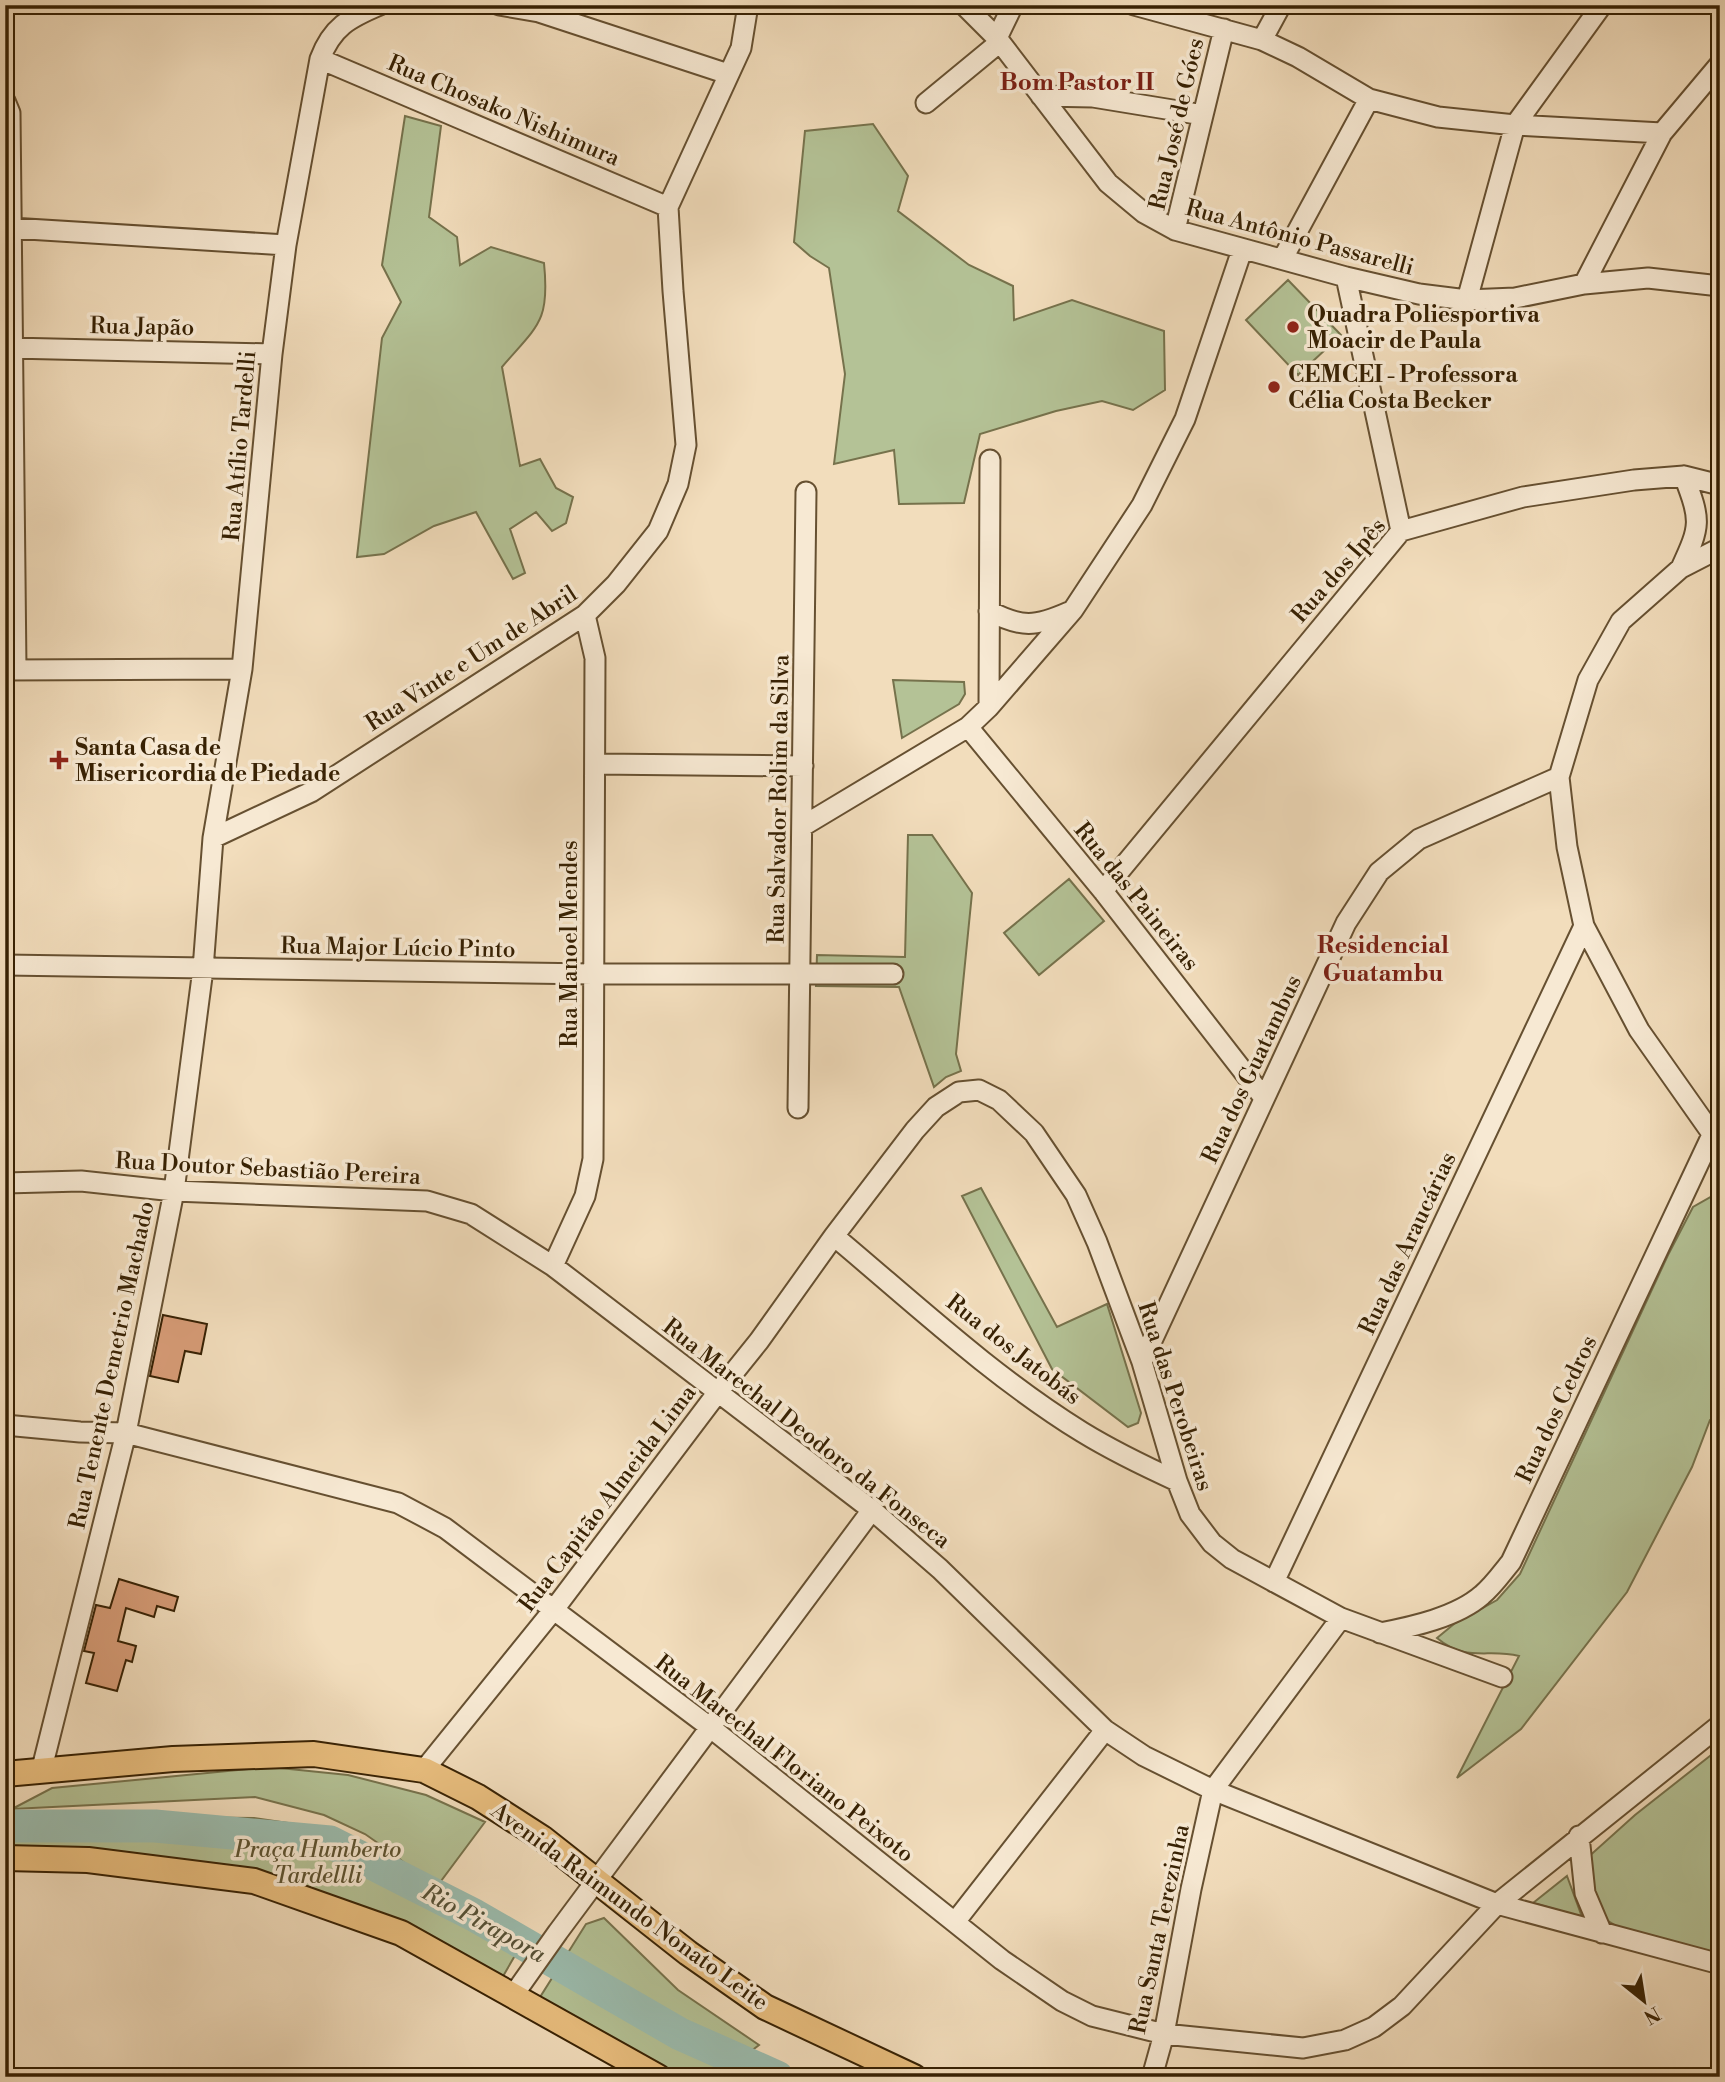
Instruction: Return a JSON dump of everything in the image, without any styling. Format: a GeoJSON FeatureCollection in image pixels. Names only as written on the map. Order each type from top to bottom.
{"type":"FeatureCollection","features":[{"type":"Feature","properties":{"kind":"main road","name":"Avenida Raimundo Nonato Leite"},"geometry":{"type":"LineString","coordinates":[[5,1774],[173,1759],[314,1754],[424,1770],[478,1797],[542,1838],[688,1953],[765,2007],[914,2077]]}},
{"type":"Feature","properties":{"kind":"main road"},"geometry":{"type":"LineString","coordinates":[[5,1858],[88,1860],[254,1881],[401,1933],[517,1991],[658,2077]]}},
{"type":"Feature","properties":{"kind":"street"},"geometry":{"type":"LineString","coordinates":[[320,58],[327,39],[351,17],[380,5]]}},
{"type":"Feature","properties":{"kind":"street"},"geometry":{"type":"LineString","coordinates":[[499,5],[539,12],[728,74]]}},
{"type":"Feature","properties":{"kind":"street","name":"Rua Vinte e Um de Abril"},"geometry":{"type":"LineString","coordinates":[[213,838],[311,792],[585,615],[617,584],[658,531],[678,484],[686,445],[668,207],[741,48],[748,5]]}},
{"type":"Feature","properties":{"kind":"street","name":"Rua Antônio Passarelli"},"geometry":{"type":"LineString","coordinates":[[964,5],[998,40],[1108,183],[1144,213],[1175,230],[1242,250],[1283,258],[1419,294],[1467,300],[1515,298],[1584,284],[1648,278],[1720,286]]}},
{"type":"Feature","properties":{"kind":"street"},"geometry":{"type":"LineString","coordinates":[[926,103],[998,40],[1013,5]]}},
{"type":"Feature","properties":{"kind":"street"},"geometry":{"type":"LineString","coordinates":[[1262,40],[1281,5]]}},
{"type":"Feature","properties":{"kind":"street"},"geometry":{"type":"LineString","coordinates":[[1467,300],[1515,125],[1602,5]]}},
{"type":"Feature","properties":{"kind":"street"},"geometry":{"type":"LineString","coordinates":[[1140,6],[1262,40],[1298,57],[1369,99],[1438,117],[1515,125],[1662,133]]}},
{"type":"Feature","properties":{"kind":"street","name":"Rua José de Góes"},"geometry":{"type":"LineString","coordinates":[[1175,230],[1224,29]]}},
{"type":"Feature","properties":{"kind":"street","name":"Rua Chosako Nishimura"},"geometry":{"type":"LineString","coordinates":[[320,58],[668,207]]}},
{"type":"Feature","properties":{"kind":"street","name":"Rua Atílio Tardelli"},"geometry":{"type":"LineString","coordinates":[[213,838],[242,669],[272,354],[286,245],[320,58]]}},
{"type":"Feature","properties":{"kind":"street"},"geometry":{"type":"LineString","coordinates":[[1584,284],[1662,133],[1720,64]]}},
{"type":"Feature","properties":{"kind":"street"},"geometry":{"type":"LineString","coordinates":[[1041,96],[1093,97],[1203,115]]}},
{"type":"Feature","properties":{"kind":"street"},"geometry":{"type":"LineString","coordinates":[[1283,258],[1369,99]]}},
{"type":"Feature","properties":{"kind":"street"},"geometry":{"type":"LineString","coordinates":[[5,101],[10,113],[10,670],[242,669]]}},
{"type":"Feature","properties":{"kind":"street"},"geometry":{"type":"LineString","coordinates":[[11,228],[286,245]]}},
{"type":"Feature","properties":{"kind":"street"},"geometry":{"type":"LineString","coordinates":[[803,826],[968,727],[989,707],[1073,610],[1142,505],[1185,419],[1242,250]]}},
{"type":"Feature","properties":{"kind":"street"},"geometry":{"type":"LineString","coordinates":[[1346,276],[1401,531]]}},
{"type":"Feature","properties":{"kind":"street","name":"Rua Japão"},"geometry":{"type":"LineString","coordinates":[[11,348],[272,354]]}},
{"type":"Feature","properties":{"kind":"street"},"geometry":{"type":"LineString","coordinates":[[989,707],[990,460]]}},
{"type":"Feature","properties":{"kind":"street"},"geometry":{"type":"LineString","coordinates":[[1681,568],[1697,535],[1696,510],[1684,477]]}},
{"type":"Feature","properties":{"kind":"street","name":"Rua dos Ipês"},"geometry":{"type":"LineString","coordinates":[[1104,891],[1401,531],[1523,497],[1634,480],[1684,477],[1720,485]]}},
{"type":"Feature","properties":{"kind":"street","name":"Rua Salvador Rolim da Silva"},"geometry":{"type":"LineString","coordinates":[[798,1108],[806,492]]}},
{"type":"Feature","properties":{"kind":"street"},"geometry":{"type":"LineString","coordinates":[[1716,1140],[1639,1030],[1584,926],[1567,847],[1559,777],[1588,680],[1621,621],[1681,568],[1720,548]]}},
{"type":"Feature","properties":{"kind":"street"},"geometry":{"type":"LineString","coordinates":[[989,611],[1010,622],[1031,625],[1050,621],[1073,610]]}},
{"type":"Feature","properties":{"kind":"street","name":"Rua Manoel Mendes"},"geometry":{"type":"LineString","coordinates":[[553,1266],[585,1196],[593,1159],[596,658],[585,615]]}},
{"type":"Feature","properties":{"kind":"street","name":"Rua das Paineiras"},"geometry":{"type":"LineString","coordinates":[[968,727],[1104,891],[1264,1098]]}},
{"type":"Feature","properties":{"kind":"street"},"geometry":{"type":"LineString","coordinates":[[595,764],[803,766]]}},
{"type":"Feature","properties":{"kind":"street","name":"Rua dos Guatambus"},"geometry":{"type":"LineString","coordinates":[[1142,1362],[1346,923],[1379,872],[1419,839],[1559,777]]}},
{"type":"Feature","properties":{"kind":"street","name":"Rua Tenente Demetrio Machado"},"geometry":{"type":"LineString","coordinates":[[40,1772],[126,1433],[174,1191],[203,970],[213,838]]}},
{"type":"Feature","properties":{"kind":"street","name":"Rua das Araucárias"},"geometry":{"type":"LineString","coordinates":[[1273,1582],[1584,926]]}},
{"type":"Feature","properties":{"kind":"street","name":"Rua Major Lúcio Pinto"},"geometry":{"type":"LineString","coordinates":[[5,965],[593,974],[893,974]]}},
{"type":"Feature","properties":{"kind":"street","name":"Rua das Perobeiras"},"geometry":{"type":"LineString","coordinates":[[959,1092],[979,1090],[999,1100],[1034,1133],[1076,1195],[1097,1242],[1142,1362],[1177,1481],[1190,1514],[1212,1543],[1232,1559],[1341,1618],[1502,1677]]}},
{"type":"Feature","properties":{"kind":"street","name":"Rua Capitão Almeida Lima"},"geometry":{"type":"LineString","coordinates":[[424,1770],[555,1608],[759,1341],[834,1236],[915,1130],[936,1107],[959,1092]]}},
{"type":"Feature","properties":{"kind":"street","name":"Rua dos Cedros"},"geometry":{"type":"LineString","coordinates":[[1378,1633],[1408,1628],[1443,1617],[1481,1596],[1511,1562],[1716,1140]]}},
{"type":"Feature","properties":{"kind":"street","name":"Rua Doutor Sebastião Pereira"},"geometry":{"type":"LineString","coordinates":[[5,1183],[81,1181],[174,1191],[428,1201],[471,1213],[553,1266]]}},
{"type":"Feature","properties":{"kind":"street","name":"Rua dos Jatobás"},"geometry":{"type":"LineString","coordinates":[[834,1236],[1004,1378],[1080,1431],[1129,1459],[1177,1481]]}},
{"type":"Feature","properties":{"kind":"street","name":"Rua Marechal Deodoro da Fonseca"},"geometry":{"type":"LineString","coordinates":[[553,1266],[872,1510],[940,1569],[1105,1730],[1144,1756],[1213,1790],[1497,1904],[1720,1964]]}},
{"type":"Feature","properties":{"kind":"street","name":"Rua Marechal Floriano Peixoto"},"geometry":{"type":"LineString","coordinates":[[5,1425],[126,1433],[398,1503],[445,1528],[555,1608],[711,1728],[1002,1961],[1062,2001],[1093,2016],[1164,2034],[1303,2048],[1345,2040],[1374,2027],[1402,2006],[1497,1904],[1702,1738],[1720,1727]]}},
{"type":"Feature","properties":{"kind":"street"},"geometry":{"type":"LineString","coordinates":[[517,1991],[872,1510]]}},
{"type":"Feature","properties":{"kind":"street"},"geometry":{"type":"LineString","coordinates":[[1213,1790],[1341,1618]]}},
{"type":"Feature","properties":{"kind":"street"},"geometry":{"type":"LineString","coordinates":[[955,1922],[1105,1730]]}},
{"type":"Feature","properties":{"kind":"street","name":"Rua Santa Terezinha"},"geometry":{"type":"LineString","coordinates":[[1152,2077],[1164,2034],[1213,1790]]}},
{"type":"Feature","properties":{"kind":"street"},"geometry":{"type":"LineString","coordinates":[[1579,1836],[1585,1893],[1602,1933]]}},
{"type":"Feature","properties":{"kind":"green space"},"geometry":{"type":"Polygon","coordinates":[[[405,116],[441,126],[429,217],[457,237],[460,265],[491,247],[544,263],[545,298],[539,321],[502,367],[520,466],[540,459],[556,488],[573,497],[566,523],[552,531],[536,512],[510,529],[525,573],[513,579],[476,512],[434,526],[384,554],[357,557],[382,338],[401,302],[382,265],[405,116]]]}},
{"type":"Feature","properties":{"kind":"green space"},"geometry":{"type":"Polygon","coordinates":[[[873,124],[908,176],[898,211],[969,265],[1013,286],[1014,320],[1072,300],[1164,331],[1165,390],[1133,410],[1102,401],[1056,411],[980,434],[964,503],[899,504],[894,450],[834,464],[845,374],[829,268],[794,242],[805,131],[873,124]]]}},
{"type":"Feature","properties":{"kind":"green space","name":"Quadra Poliesportiva Moacir de Paula"},"geometry":{"type":"Polygon","coordinates":[[[1288,280],[1341,335],[1298,375],[1246,320],[1288,280]]]}},
{"type":"Feature","properties":{"kind":"green space"},"geometry":{"type":"Polygon","coordinates":[[[893,680],[964,682],[965,694],[959,704],[902,738],[893,680]]]}},
{"type":"Feature","properties":{"kind":"green space"},"geometry":{"type":"Polygon","coordinates":[[[908,835],[932,835],[972,893],[956,1054],[961,1071],[946,1077],[934,1087],[899,987],[816,986],[817,955],[905,957],[908,835]]]}},
{"type":"Feature","properties":{"kind":"green space"},"geometry":{"type":"Polygon","coordinates":[[[1069,879],[1104,921],[1039,975],[1004,933],[1069,879]]]}},
{"type":"Feature","properties":{"kind":"green space"},"geometry":{"type":"Polygon","coordinates":[[[981,1188],[1057,1327],[1107,1304],[1141,1413],[1138,1423],[1128,1427],[1052,1369],[962,1196],[981,1188]]]}},
{"type":"Feature","properties":{"kind":"green space"},"geometry":{"type":"Polygon","coordinates":[[[1716,1194],[1720,1196],[1720,1416],[1710,1420],[1692,1467],[1627,1592],[1521,1729],[1457,1778],[1519,1656],[1468,1653],[1448,1646],[1437,1638],[1454,1624],[1497,1600],[1520,1574],[1668,1255],[1693,1207],[1716,1194]]]}},
{"type":"Feature","properties":{"kind":"green space"},"geometry":{"type":"Polygon","coordinates":[[[1720,1748],[1720,1956],[1618,1927],[1600,1916],[1586,1859],[1635,1815],[1720,1748]]]}},
{"type":"Feature","properties":{"kind":"green space"},"geometry":{"type":"Polygon","coordinates":[[[270,1767],[348,1775],[426,1795],[485,1822],[435,1889],[365,1834],[324,1815],[255,1797],[12,1809],[52,1788],[270,1767]]]}},
{"type":"Feature","properties":{"kind":"green space","name":"Praça Humberto Tardellli"},"geometry":{"type":"Polygon","coordinates":[[[73,1816],[254,1818],[322,1828],[365,1845],[447,1910],[517,1952],[502,1978],[268,1881],[5,1850],[5,1828],[73,1816]]]}},
{"type":"Feature","properties":{"kind":"green space"},"geometry":{"type":"Polygon","coordinates":[[[1567,1876],[1582,1917],[1533,1903],[1567,1876]]]}},
{"type":"Feature","properties":{"kind":"green space"},"geometry":{"type":"Polygon","coordinates":[[[604,1918],[678,1990],[759,2045],[717,2077],[672,2077],[537,2002],[586,1924],[604,1918]]]}},
{"type":"Feature","properties":{"kind":"building"},"geometry":{"type":"Polygon","coordinates":[[[163,1315],[207,1324],[201,1354],[185,1351],[178,1382],[150,1376],[163,1315]]]}},
{"type":"Feature","properties":{"kind":"building"},"geometry":{"type":"Polygon","coordinates":[[[119,1579],[178,1597],[174,1611],[157,1606],[154,1617],[126,1608],[118,1641],[136,1646],[132,1662],[126,1660],[117,1691],[86,1683],[94,1653],[84,1651],[96,1605],[110,1608],[119,1579]]]}},
{"type":"Feature","properties":{"kind":"waterway","name":"Rio Pirapora"},"geometry":{"type":"LineString","coordinates":[[5,1826],[155,1826],[330,1842],[474,1915],[680,2034],[777,2077]]}},
{"type":"Feature","properties":{"kind":"place","name":"Quadra Poliesportiva Moacir de Paula"},"geometry":{"type":"Point","coordinates":[1293,327]}},
{"type":"Feature","properties":{"kind":"place","name":"CEMCEI - Professora Célia Costa Becker"},"geometry":{"type":"Point","coordinates":[1274,387]}},
{"type":"Feature","properties":{"kind":"place","name":"Santa Casa de Misericordia de Piedade"},"geometry":{"type":"Point","coordinates":[59,760]}},
{"type":"Feature","properties":{"kind":"district","name":"Bom Pastor II"},"geometry":{"type":"Point","coordinates":[1077,82]}},
{"type":"Feature","properties":{"kind":"district","name":"Residencial Guatambu"},"geometry":{"type":"Point","coordinates":[1383,959]}}]}
